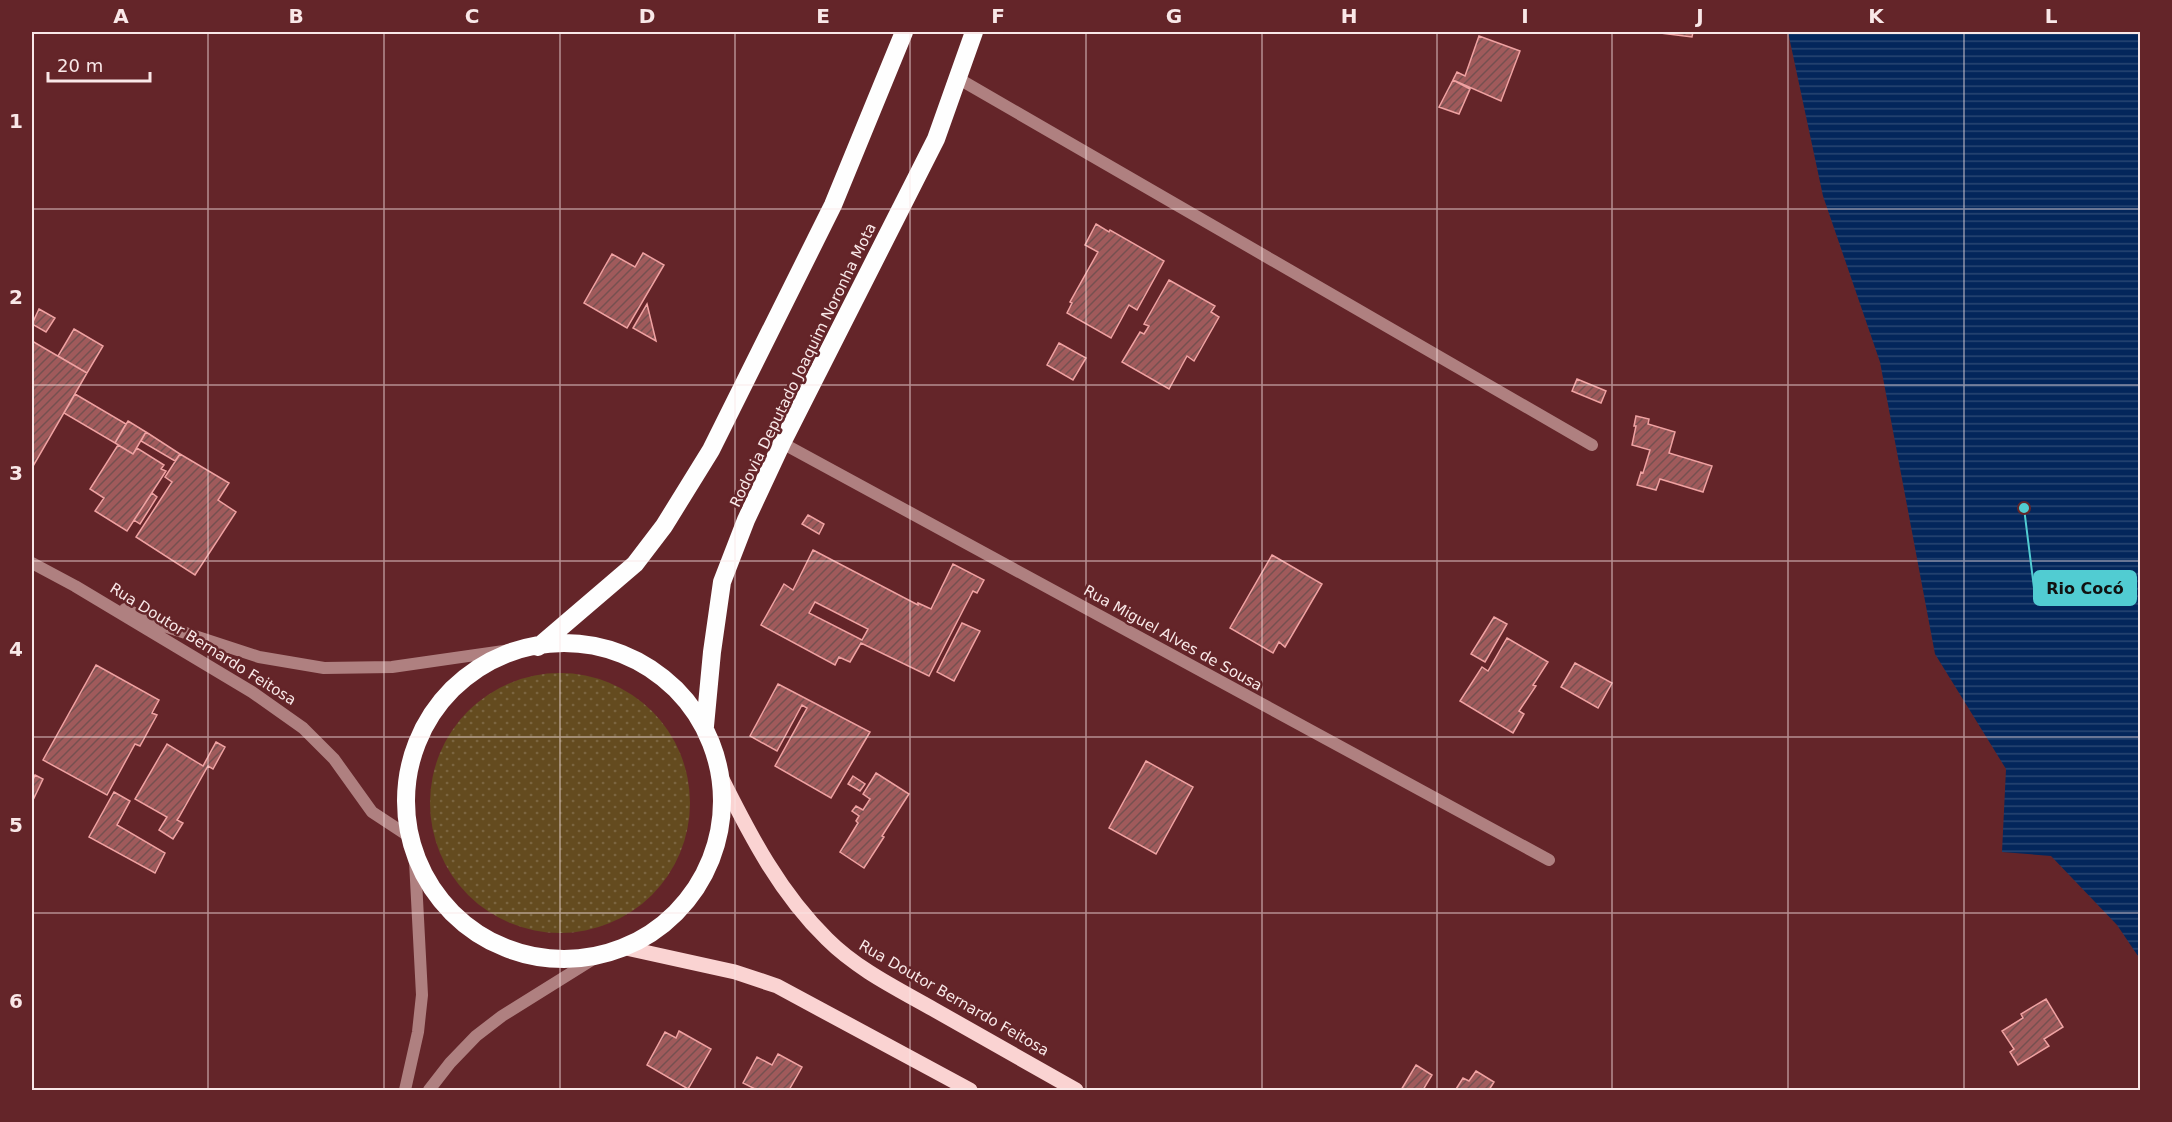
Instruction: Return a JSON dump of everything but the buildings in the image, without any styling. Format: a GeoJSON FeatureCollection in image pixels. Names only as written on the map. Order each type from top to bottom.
{"type":"FeatureCollection","features":[{"type":"Feature","properties":{"kind":"highway"},"geometry":{"type":"LineString","coordinates":[[538,646],[635,564],[664,526],[711,450],[833,205],[904,32]]}},
{"type":"Feature","properties":{"kind":"highway","name":"Rodovia Deputado Joaquim Noronha Mota"},"geometry":{"type":"LineString","coordinates":[[705,726],[722,582],[746,520],[782,443],[936,139],[974,32]]}},
{"type":"Feature","properties":{"kind":"highway"},"geometry":{"type":"LineString","coordinates":[[572,642],[625,654],[672,683],[705,726],[722,779],[719,834],[701,882],[669,920],[626,948],[577,960],[526,956],[480,937],[441,904],[415,861],[404,812],[409,762],[430,715],[467,675],[517,649],[538,646],[572,642]]}},
{"type":"Feature","properties":{"kind":"main road","name":"Rua Doutor Bernardo Feitosa"},"geometry":{"type":"LineString","coordinates":[[722,779],[754,842],[776,878],[798,907],[840,951],[880,979],[1076,1090]]}},
{"type":"Feature","properties":{"kind":"main road"},"geometry":{"type":"LineString","coordinates":[[626,948],[735,972],[777,986],[970,1090]]}},
{"type":"Feature","properties":{"kind":"street"},"geometry":{"type":"LineString","coordinates":[[958,79],[1592,444]]}},
{"type":"Feature","properties":{"kind":"street","name":"Rua Miguel Alves de Sousa"},"geometry":{"type":"LineString","coordinates":[[782,443],[1550,860]]}},
{"type":"Feature","properties":{"kind":"street","name":"Rua Doutor Bernardo Feitosa"},"geometry":{"type":"LineString","coordinates":[[32,563],[75,586],[252,692],[303,728],[334,759],[372,812],[410,837]]}},
{"type":"Feature","properties":{"kind":"street","name":"Rua Doutor Bernardo Feitosa"},"geometry":{"type":"LineString","coordinates":[[75,586],[161,625],[259,657],[324,668],[392,667],[517,649]]}},
{"type":"Feature","properties":{"kind":"street"},"geometry":{"type":"LineString","coordinates":[[405,1090],[418,1032],[422,995],[415,861]]}},
{"type":"Feature","properties":{"kind":"street"},"geometry":{"type":"LineString","coordinates":[[429,1090],[450,1063],[476,1036],[502,1016],[603,953]]}},
{"type":"Feature","properties":{"kind":"shaded area"},"geometry":{"type":"Polygon","coordinates":[[[560,673],[585,676],[610,683],[632,695],[652,711],[668,731],[680,753],[687,778],[690,803],[687,828],[680,853],[668,875],[652,895],[632,911],[610,923],[585,930],[560,933],[535,930],[510,923],[488,911],[468,895],[452,875],[440,853],[433,828],[430,803],[433,778],[440,753],[452,731],[468,711],[488,695],[510,683],[535,676],[560,673]]]}},
{"type":"Feature","properties":{"kind":"water"},"geometry":{"type":"Polygon","coordinates":[[[1788,32],[2140,32],[2140,959],[2117,925],[2051,856],[2002,852],[2006,769],[1935,654],[1880,362],[1823,196],[1788,32]]]}},
{"type":"Feature","properties":{"kind":"place","name":"Rio Cocó"},"geometry":{"type":"Point","coordinates":[2024,508]}}]}
